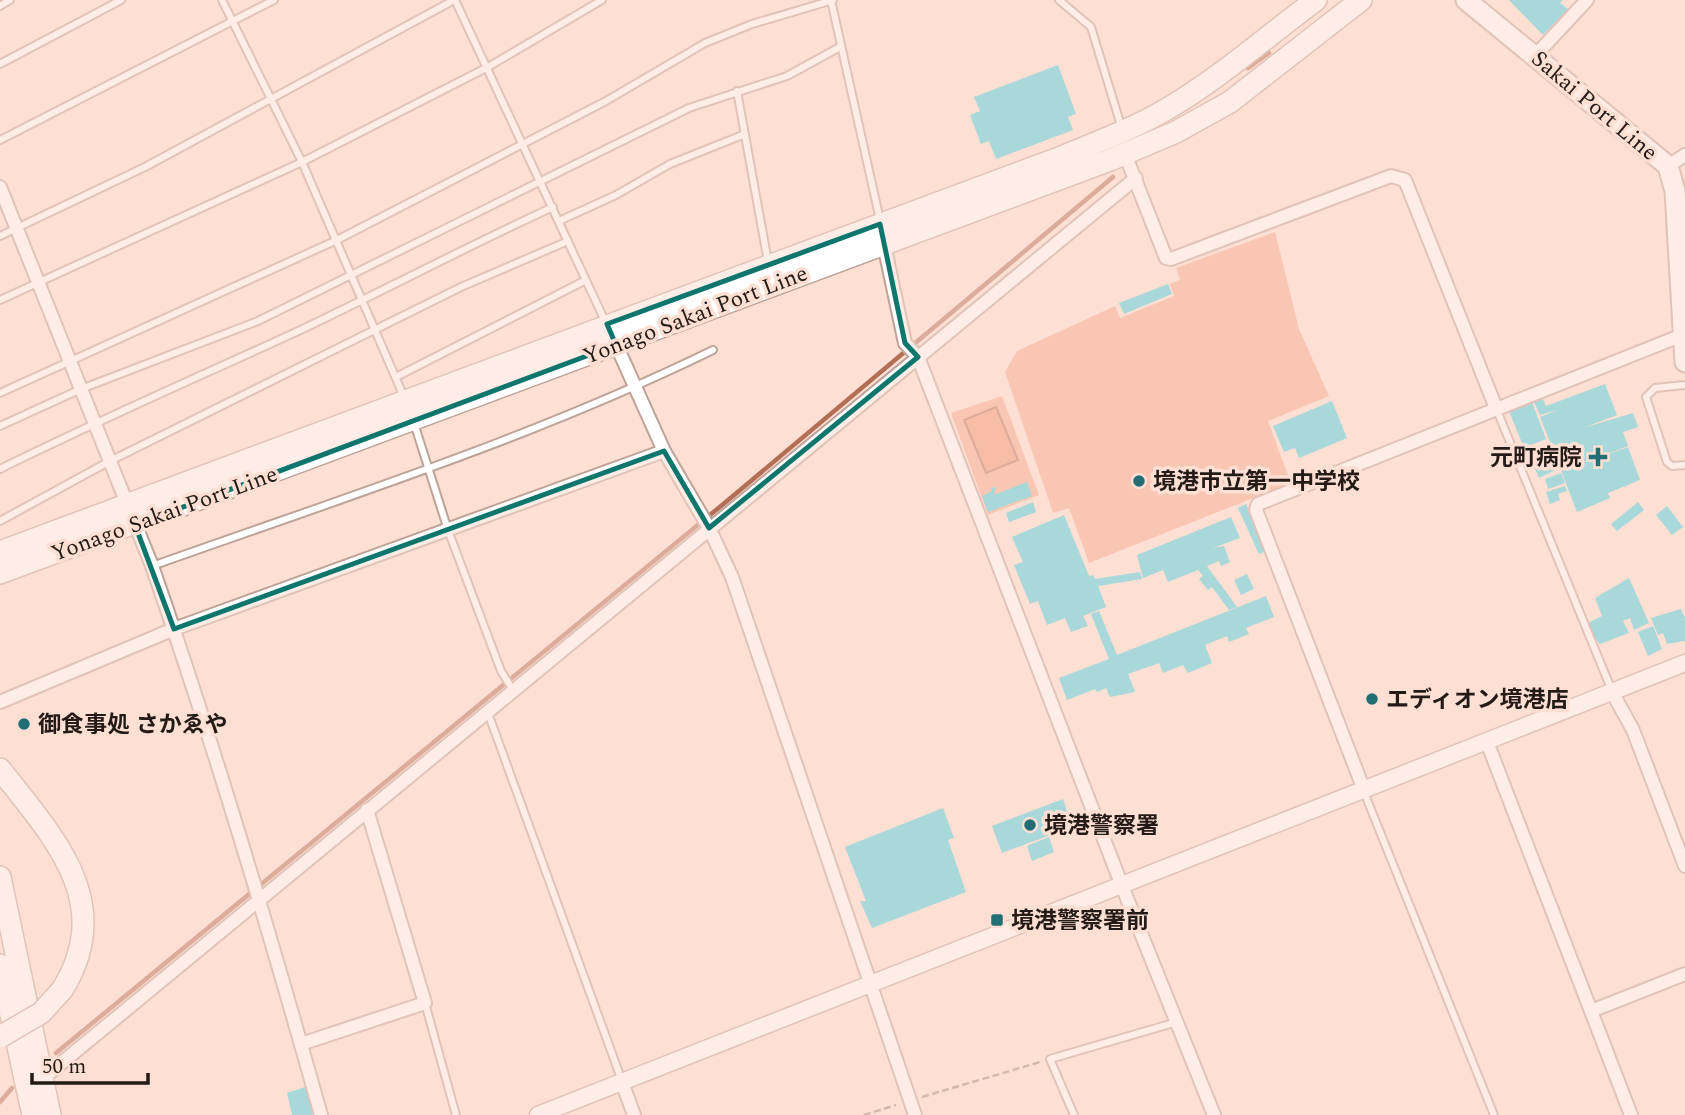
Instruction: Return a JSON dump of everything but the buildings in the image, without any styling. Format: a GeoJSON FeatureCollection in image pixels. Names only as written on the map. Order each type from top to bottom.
{"type":"FeatureCollection","features":[{"type":"Feature","properties":{"kind":"main road","name":"Yonago Sakai Port Line"},"geometry":{"type":"LineString","coordinates":[[0,573],[616,345],[1122,131],[1167,108],[1213,78],[1316,0]]}},
{"type":"Feature","properties":{"kind":"main road","name":"Yonago Sakai Port Line"},"geometry":{"type":"LineString","coordinates":[[0,552],[768,265],[882,233],[1125,154],[1176,132],[1230,102],[1360,0]]}},
{"type":"Feature","properties":{"kind":"main road","name":"Sakai Port Line"},"geometry":{"type":"LineString","coordinates":[[1466,0],[1668,166],[1680,192],[1685,362]]}},
{"type":"Feature","properties":{"kind":"main road"},"geometry":{"type":"LineString","coordinates":[[0,769],[59,848],[79,891],[82,939],[72,972],[62,990],[33,1019],[0,1037]]}},
{"type":"Feature","properties":{"kind":"main road"},"geometry":{"type":"LineString","coordinates":[[0,877],[50,1115]]}},
{"type":"Feature","properties":{"kind":"main road"},"geometry":{"type":"LineString","coordinates":[[0,965],[33,1115]]}},
{"type":"Feature","properties":{"kind":"street"},"geometry":{"type":"LineString","coordinates":[[1535,56],[1587,0]]}},
{"type":"Feature","properties":{"kind":"street"},"geometry":{"type":"LineString","coordinates":[[1125,154],[1166,258],[1171,259],[1391,176],[1405,180],[1496,408]]}},
{"type":"Feature","properties":{"kind":"street"},"geometry":{"type":"LineString","coordinates":[[1668,166],[1685,155]]}},
{"type":"Feature","properties":{"kind":"street"},"geometry":{"type":"LineString","coordinates":[[42,1079],[1136,178]]}},
{"type":"Feature","properties":{"kind":"street"},"geometry":{"type":"LineString","coordinates":[[0,187],[152,566],[174,629],[260,901],[321,1115]]}},
{"type":"Feature","properties":{"kind":"street"},"geometry":{"type":"LineString","coordinates":[[882,233],[905,342],[918,357],[1122,887],[1214,1115]]}},
{"type":"Feature","properties":{"kind":"street"},"geometry":{"type":"LineString","coordinates":[[607,324],[664,451],[709,528],[732,577],[915,1115]]}},
{"type":"Feature","properties":{"kind":"street"},"geometry":{"type":"LineString","coordinates":[[1364,790],[1256,510],[1258,504],[1684,334]]}},
{"type":"Feature","properties":{"kind":"street"},"geometry":{"type":"LineString","coordinates":[[0,702],[174,629],[664,451]]}},
{"type":"Feature","properties":{"kind":"street"},"geometry":{"type":"LineString","coordinates":[[538,1115],[1685,663]]}},
{"type":"Feature","properties":{"kind":"street"},"geometry":{"type":"LineString","coordinates":[[1612,692],[1633,730],[1685,866]]}},
{"type":"Feature","properties":{"kind":"street"},"geometry":{"type":"LineString","coordinates":[[1487,742],[1631,1115]]}},
{"type":"Feature","properties":{"kind":"street"},"geometry":{"type":"LineString","coordinates":[[301,1044],[425,1003],[367,810]]}},
{"type":"Feature","properties":{"kind":"street"},"geometry":{"type":"LineString","coordinates":[[1591,1011],[1685,974]]}},
{"type":"Feature","properties":{"kind":"street"},"geometry":{"type":"LineString","coordinates":[[622,1082],[634,1115]]}},
{"type":"Feature","properties":{"kind":"lane"},"geometry":{"type":"LineString","coordinates":[[0,6],[10,0]]}},
{"type":"Feature","properties":{"kind":"lane"},"geometry":{"type":"LineString","coordinates":[[0,64],[121,0]]}},
{"type":"Feature","properties":{"kind":"lane"},"geometry":{"type":"LineString","coordinates":[[222,0],[302,162],[397,377],[448,530],[501,671],[513,690]]}},
{"type":"Feature","properties":{"kind":"lane"},"geometry":{"type":"LineString","coordinates":[[0,140],[274,0]]}},
{"type":"Feature","properties":{"kind":"lane"},"geometry":{"type":"LineString","coordinates":[[0,236],[145,167],[454,0],[488,67],[607,324]]}},
{"type":"Feature","properties":{"kind":"lane"},"geometry":{"type":"LineString","coordinates":[[0,300],[302,162],[488,67],[602,0]]}},
{"type":"Feature","properties":{"kind":"lane"},"geometry":{"type":"LineString","coordinates":[[0,393],[337,240],[606,101],[705,44],[752,24],[832,0],[882,233]]}},
{"type":"Feature","properties":{"kind":"lane"},"geometry":{"type":"LineString","coordinates":[[1059,0],[1091,27],[1122,131]]}},
{"type":"Feature","properties":{"kind":"lane"},"geometry":{"type":"LineString","coordinates":[[0,426],[81,390],[258,321],[689,108],[796,72],[840,47]]}},
{"type":"Feature","properties":{"kind":"lane"},"geometry":{"type":"LineString","coordinates":[[737,91],[768,265]]}},
{"type":"Feature","properties":{"kind":"lane"},"geometry":{"type":"LineString","coordinates":[[559,221],[616,195],[670,164],[744,134]]}},
{"type":"Feature","properties":{"kind":"lane"},"geometry":{"type":"LineString","coordinates":[[0,469],[95,422],[363,300],[452,253],[553,207]]}},
{"type":"Feature","properties":{"kind":"lane"},"geometry":{"type":"LineString","coordinates":[[0,521],[110,461],[461,287],[568,240]]}},
{"type":"Feature","properties":{"kind":"lane"},"geometry":{"type":"LineString","coordinates":[[397,377],[586,280]]}},
{"type":"Feature","properties":{"kind":"lane"},"geometry":{"type":"LineString","coordinates":[[152,566],[429,467],[636,388],[713,350]]}},
{"type":"Feature","properties":{"kind":"lane"},"geometry":{"type":"LineString","coordinates":[[1685,385],[1655,388],[1646,397],[1667,462],[1672,466],[1685,465]]}},
{"type":"Feature","properties":{"kind":"lane"},"geometry":{"type":"LineString","coordinates":[[1496,408],[1612,692]]}},
{"type":"Feature","properties":{"kind":"lane"},"geometry":{"type":"LineString","coordinates":[[488,711],[622,1082]]}},
{"type":"Feature","properties":{"kind":"lane"},"geometry":{"type":"LineString","coordinates":[[1364,790],[1494,1115]]}},
{"type":"Feature","properties":{"kind":"lane"},"geometry":{"type":"LineString","coordinates":[[425,1003],[456,1115]]}},
{"type":"Feature","properties":{"kind":"lane"},"geometry":{"type":"LineString","coordinates":[[1074,1115],[1050,1059],[1177,1021]]}},
{"type":"Feature","properties":{"kind":"path"},"geometry":{"type":"LineString","coordinates":[[863,1115],[1050,1059]]}},
{"type":"Feature","properties":{"kind":"highlighted area"},"geometry":{"type":"Polygon","coordinates":[[[880,224],[905,343],[918,357],[709,528],[664,451],[174,629],[135,525],[616,345],[607,324],[880,224]]]}},
{"type":"Feature","properties":{"kind":"shaded area"},"geometry":{"type":"Polygon","coordinates":[[[1275,232],[1299,329],[1329,396],[1268,421],[1291,483],[1089,563],[1069,508],[1053,513],[1005,372],[1017,351],[1115,306],[1120,318],[1174,296],[1170,284],[1180,280],[1176,268],[1275,232]]]}},
{"type":"Feature","properties":{"kind":"shaded area"},"geometry":{"type":"Polygon","coordinates":[[[1002,396],[1039,495],[988,515],[951,413],[1002,396]]]}},
{"type":"Feature","properties":{"kind":"shaded area"},"geometry":{"type":"Polygon","coordinates":[[[996,407],[1018,460],[986,473],[964,420],[996,407]]]}},
{"type":"Feature","properties":{"kind":"waterway"},"geometry":{"type":"LineString","coordinates":[[1248,68],[1269,53]]}},
{"type":"Feature","properties":{"kind":"waterway"},"geometry":{"type":"LineString","coordinates":[[56,1053],[727,501],[1113,177]]}},
{"type":"Feature","properties":{"kind":"waterway"},"geometry":{"type":"LineString","coordinates":[[0,1102],[12,1088]]}},
{"type":"Feature","properties":{"kind":"place","name":"元町病院"},"geometry":{"type":"Point","coordinates":[1598,457]}},
{"type":"Feature","properties":{"kind":"place","name":"境港市立第一中学校"},"geometry":{"type":"Point","coordinates":[1139,481]}},
{"type":"Feature","properties":{"kind":"place","name":"エディオン境港店"},"geometry":{"type":"Point","coordinates":[1372,699]}},
{"type":"Feature","properties":{"kind":"place","name":"御食事処 さかゑや"},"geometry":{"type":"Point","coordinates":[24,724]}},
{"type":"Feature","properties":{"kind":"place","name":"境港警察署"},"geometry":{"type":"Point","coordinates":[1030,825]}},
{"type":"Feature","properties":{"kind":"place","name":"境港警察署前"},"geometry":{"type":"Point","coordinates":[997,920]}}]}
